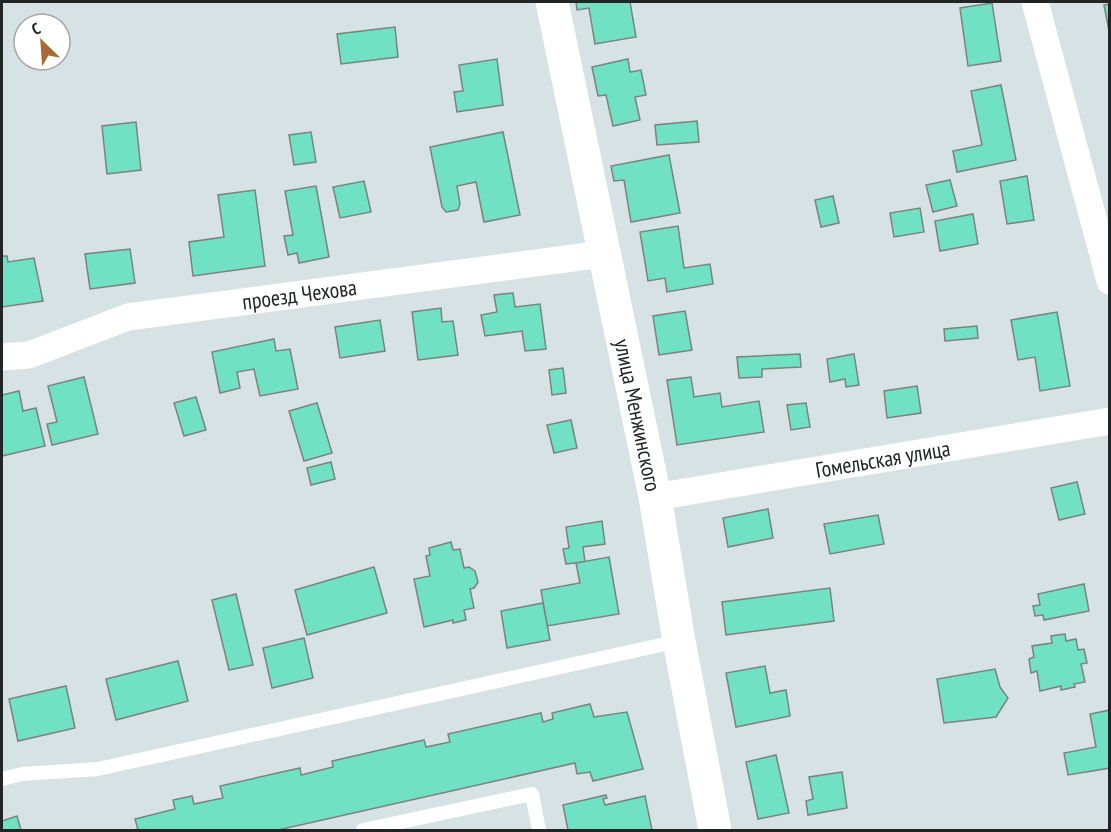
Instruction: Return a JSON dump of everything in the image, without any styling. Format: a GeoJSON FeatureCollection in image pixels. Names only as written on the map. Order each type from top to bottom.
{"type":"FeatureCollection","features":[{"type":"Feature","properties":{"kind":"street","name":"улица Менжинского"},"geometry":{"type":"LineString","coordinates":[[552,2],[655,497],[679,641],[715,831]]}},
{"type":"Feature","properties":{"kind":"street"},"geometry":{"type":"LineString","coordinates":[[1035,2],[1110,281]]}},
{"type":"Feature","properties":{"kind":"street","name":"проезд Чехова"},"geometry":{"type":"LineString","coordinates":[[2,357],[29,355],[128,317],[603,254]]}},
{"type":"Feature","properties":{"kind":"street","name":"Гомельская улица"},"geometry":{"type":"LineString","coordinates":[[655,497],[1110,421]]}},
{"type":"Feature","properties":{"kind":"lane"},"geometry":{"type":"LineString","coordinates":[[2,779],[22,774],[98,769],[679,641]]}},
{"type":"Feature","properties":{"kind":"lane"},"geometry":{"type":"LineString","coordinates":[[2,767],[22,774]]}},
{"type":"Feature","properties":{"kind":"lane"},"geometry":{"type":"LineString","coordinates":[[363,831],[532,794],[539,831]]}},
{"type":"Feature","properties":{"kind":"building"},"geometry":{"type":"Polygon","coordinates":[[[576,2],[630,2],[636,37],[595,44],[589,8],[577,10],[576,2]]]}},
{"type":"Feature","properties":{"kind":"building"},"geometry":{"type":"Polygon","coordinates":[[[992,3],[1001,61],[968,66],[960,8],[992,3]]]}},
{"type":"Feature","properties":{"kind":"building"},"geometry":{"type":"Polygon","coordinates":[[[1110,4],[1110,36],[1104,5],[1110,4]]]}},
{"type":"Feature","properties":{"kind":"building"},"geometry":{"type":"Polygon","coordinates":[[[395,27],[398,57],[341,64],[337,34],[395,27]]]}},
{"type":"Feature","properties":{"kind":"building"},"geometry":{"type":"Polygon","coordinates":[[[497,59],[503,105],[457,112],[454,92],[463,91],[459,65],[497,59]]]}},
{"type":"Feature","properties":{"kind":"building"},"geometry":{"type":"Polygon","coordinates":[[[628,59],[630,72],[641,70],[646,95],[635,97],[640,120],[613,126],[606,95],[598,96],[592,67],[628,59]]]}},
{"type":"Feature","properties":{"kind":"building"},"geometry":{"type":"Polygon","coordinates":[[[1001,85],[1016,160],[957,172],[953,151],[982,145],[971,91],[1001,85]]]}},
{"type":"Feature","properties":{"kind":"building"},"geometry":{"type":"Polygon","coordinates":[[[697,121],[699,142],[657,145],[655,125],[697,121]]]}},
{"type":"Feature","properties":{"kind":"building"},"geometry":{"type":"Polygon","coordinates":[[[136,122],[141,170],[107,174],[102,126],[136,122]]]}},
{"type":"Feature","properties":{"kind":"building"},"geometry":{"type":"Polygon","coordinates":[[[311,132],[316,162],[294,165],[289,135],[311,132]]]}},
{"type":"Feature","properties":{"kind":"building"},"geometry":{"type":"Polygon","coordinates":[[[503,132],[520,215],[484,222],[476,182],[457,186],[460,204],[458,210],[446,212],[442,207],[430,147],[503,132]]]}},
{"type":"Feature","properties":{"kind":"building"},"geometry":{"type":"Polygon","coordinates":[[[669,155],[680,213],[631,222],[624,180],[614,181],[611,166],[669,155]]]}},
{"type":"Feature","properties":{"kind":"building"},"geometry":{"type":"Polygon","coordinates":[[[1027,176],[1034,220],[1007,224],[1000,181],[1027,176]]]}},
{"type":"Feature","properties":{"kind":"building"},"geometry":{"type":"Polygon","coordinates":[[[950,180],[957,206],[933,212],[926,185],[950,180]]]}},
{"type":"Feature","properties":{"kind":"building"},"geometry":{"type":"Polygon","coordinates":[[[364,181],[371,212],[340,218],[333,187],[364,181]]]}},
{"type":"Feature","properties":{"kind":"building"},"geometry":{"type":"Polygon","coordinates":[[[316,186],[329,257],[299,263],[297,253],[288,255],[284,236],[293,235],[285,191],[316,186]]]}},
{"type":"Feature","properties":{"kind":"building"},"geometry":{"type":"Polygon","coordinates":[[[255,190],[265,266],[193,276],[189,242],[224,237],[218,195],[255,190]]]}},
{"type":"Feature","properties":{"kind":"building"},"geometry":{"type":"Polygon","coordinates":[[[833,196],[839,223],[821,227],[815,200],[833,196]]]}},
{"type":"Feature","properties":{"kind":"building"},"geometry":{"type":"Polygon","coordinates":[[[920,208],[924,232],[894,237],[890,213],[920,208]]]}},
{"type":"Feature","properties":{"kind":"building"},"geometry":{"type":"Polygon","coordinates":[[[973,214],[978,244],[940,251],[935,221],[973,214]]]}},
{"type":"Feature","properties":{"kind":"building"},"geometry":{"type":"Polygon","coordinates":[[[678,226],[684,268],[710,264],[713,284],[667,292],[665,278],[648,281],[640,232],[678,226]]]}},
{"type":"Feature","properties":{"kind":"building"},"geometry":{"type":"Polygon","coordinates":[[[130,249],[135,283],[90,289],[85,254],[130,249]]]}},
{"type":"Feature","properties":{"kind":"building"},"geometry":{"type":"Polygon","coordinates":[[[2,256],[7,256],[8,262],[34,258],[43,301],[2,307],[2,256]]]}},
{"type":"Feature","properties":{"kind":"building"},"geometry":{"type":"Polygon","coordinates":[[[513,293],[515,307],[540,304],[546,349],[525,351],[522,331],[485,336],[481,315],[497,312],[494,295],[513,293]]]}},
{"type":"Feature","properties":{"kind":"building"},"geometry":{"type":"Polygon","coordinates":[[[441,308],[442,322],[453,321],[458,355],[418,360],[412,312],[441,308]]]}},
{"type":"Feature","properties":{"kind":"building"},"geometry":{"type":"Polygon","coordinates":[[[685,311],[692,350],[659,355],[653,316],[685,311]]]}},
{"type":"Feature","properties":{"kind":"building"},"geometry":{"type":"Polygon","coordinates":[[[1057,312],[1070,386],[1040,391],[1035,357],[1018,360],[1011,320],[1057,312]]]}},
{"type":"Feature","properties":{"kind":"building"},"geometry":{"type":"Polygon","coordinates":[[[380,320],[385,351],[340,358],[335,327],[380,320]]]}},
{"type":"Feature","properties":{"kind":"building"},"geometry":{"type":"Polygon","coordinates":[[[977,326],[978,338],[945,341],[944,329],[977,326]]]}},
{"type":"Feature","properties":{"kind":"building"},"geometry":{"type":"Polygon","coordinates":[[[274,339],[276,351],[290,349],[298,389],[260,396],[254,369],[237,372],[240,388],[220,393],[212,352],[274,339]]]}},
{"type":"Feature","properties":{"kind":"building"},"geometry":{"type":"Polygon","coordinates":[[[800,354],[801,367],[762,369],[762,377],[739,378],[737,357],[800,354]]]}},
{"type":"Feature","properties":{"kind":"building"},"geometry":{"type":"Polygon","coordinates":[[[854,354],[859,385],[846,387],[845,379],[830,382],[827,359],[854,354]]]}},
{"type":"Feature","properties":{"kind":"building"},"geometry":{"type":"Polygon","coordinates":[[[563,368],[566,393],[552,395],[549,370],[563,368]]]}},
{"type":"Feature","properties":{"kind":"building"},"geometry":{"type":"Polygon","coordinates":[[[84,377],[98,434],[52,445],[47,424],[57,422],[48,386],[84,377]]]}},
{"type":"Feature","properties":{"kind":"building"},"geometry":{"type":"Polygon","coordinates":[[[691,377],[694,397],[720,393],[722,407],[759,401],[764,432],[677,445],[667,380],[691,377]]]}},
{"type":"Feature","properties":{"kind":"building"},"geometry":{"type":"Polygon","coordinates":[[[917,386],[921,413],[887,418],[884,391],[917,386]]]}},
{"type":"Feature","properties":{"kind":"building"},"geometry":{"type":"Polygon","coordinates":[[[19,391],[23,411],[36,408],[45,446],[2,456],[2,395],[19,391]]]}},
{"type":"Feature","properties":{"kind":"building"},"geometry":{"type":"Polygon","coordinates":[[[196,397],[206,430],[184,436],[174,403],[196,397]]]}},
{"type":"Feature","properties":{"kind":"building"},"geometry":{"type":"Polygon","coordinates":[[[317,403],[332,453],[304,461],[289,411],[317,403]]]}},
{"type":"Feature","properties":{"kind":"building"},"geometry":{"type":"Polygon","coordinates":[[[806,403],[810,427],[791,430],[787,405],[806,403]]]}},
{"type":"Feature","properties":{"kind":"building"},"geometry":{"type":"Polygon","coordinates":[[[571,420],[577,448],[554,453],[547,425],[571,420]]]}},
{"type":"Feature","properties":{"kind":"building"},"geometry":{"type":"Polygon","coordinates":[[[331,462],[335,479],[311,485],[307,468],[331,462]]]}},
{"type":"Feature","properties":{"kind":"building"},"geometry":{"type":"Polygon","coordinates":[[[1077,482],[1085,514],[1059,520],[1051,488],[1077,482]]]}},
{"type":"Feature","properties":{"kind":"building"},"geometry":{"type":"Polygon","coordinates":[[[768,509],[773,538],[728,547],[723,518],[768,509]]]}},
{"type":"Feature","properties":{"kind":"building"},"geometry":{"type":"Polygon","coordinates":[[[878,515],[884,544],[830,554],[824,524],[878,515]]]}},
{"type":"Feature","properties":{"kind":"building"},"geometry":{"type":"Polygon","coordinates":[[[602,521],[605,544],[583,547],[585,562],[566,564],[563,549],[569,548],[566,527],[602,521]]]}},
{"type":"Feature","properties":{"kind":"building"},"geometry":{"type":"Polygon","coordinates":[[[451,542],[453,550],[460,549],[464,568],[469,567],[475,571],[478,582],[474,588],[470,589],[474,608],[464,610],[466,620],[453,623],[453,620],[424,627],[414,579],[430,576],[426,556],[430,555],[429,548],[451,542]]]}},
{"type":"Feature","properties":{"kind":"building"},"geometry":{"type":"Polygon","coordinates":[[[609,557],[619,614],[547,626],[541,590],[580,583],[576,563],[609,557]]]}},
{"type":"Feature","properties":{"kind":"building"},"geometry":{"type":"Polygon","coordinates":[[[374,567],[387,613],[307,635],[295,590],[374,567]]]}},
{"type":"Feature","properties":{"kind":"building"},"geometry":{"type":"Polygon","coordinates":[[[1084,584],[1089,611],[1044,620],[1043,615],[1035,616],[1033,606],[1040,605],[1038,594],[1084,584]]]}},
{"type":"Feature","properties":{"kind":"building"},"geometry":{"type":"Polygon","coordinates":[[[830,588],[834,621],[726,635],[722,602],[830,588]]]}},
{"type":"Feature","properties":{"kind":"building"},"geometry":{"type":"Polygon","coordinates":[[[236,594],[253,665],[229,670],[212,600],[236,594]]]}},
{"type":"Feature","properties":{"kind":"building"},"geometry":{"type":"Polygon","coordinates":[[[543,603],[550,640],[507,648],[501,611],[543,603]]]}},
{"type":"Feature","properties":{"kind":"building"},"geometry":{"type":"Polygon","coordinates":[[[1065,634],[1066,641],[1076,639],[1078,650],[1084,649],[1087,663],[1081,664],[1085,682],[1061,690],[1061,686],[1040,691],[1037,671],[1031,673],[1029,659],[1034,657],[1032,646],[1052,643],[1051,636],[1065,634]]]}},
{"type":"Feature","properties":{"kind":"building"},"geometry":{"type":"Polygon","coordinates":[[[304,638],[313,678],[272,688],[263,648],[304,638]]]}},
{"type":"Feature","properties":{"kind":"building"},"geometry":{"type":"Polygon","coordinates":[[[178,661],[188,701],[116,720],[106,679],[178,661]]]}},
{"type":"Feature","properties":{"kind":"building"},"geometry":{"type":"Polygon","coordinates":[[[765,666],[770,693],[786,690],[790,716],[736,727],[726,673],[765,666]]]}},
{"type":"Feature","properties":{"kind":"building"},"geometry":{"type":"Polygon","coordinates":[[[995,669],[1000,687],[1008,698],[996,717],[944,723],[937,679],[995,669]]]}},
{"type":"Feature","properties":{"kind":"building"},"geometry":{"type":"Polygon","coordinates":[[[66,686],[75,728],[18,741],[9,699],[66,686]]]}},
{"type":"Feature","properties":{"kind":"building"},"geometry":{"type":"Polygon","coordinates":[[[590,704],[594,717],[627,712],[643,769],[593,781],[590,772],[577,774],[575,763],[278,830],[138,830],[135,819],[175,809],[173,800],[192,796],[194,804],[223,798],[220,786],[300,768],[301,775],[333,767],[332,761],[424,740],[426,747],[450,742],[448,734],[541,713],[543,722],[553,719],[552,713],[590,704]]]}},
{"type":"Feature","properties":{"kind":"building"},"geometry":{"type":"Polygon","coordinates":[[[1110,710],[1110,768],[1068,775],[1064,753],[1096,747],[1090,714],[1110,710]]]}},
{"type":"Feature","properties":{"kind":"building"},"geometry":{"type":"Polygon","coordinates":[[[776,755],[789,813],[758,819],[746,762],[776,755]]]}},
{"type":"Feature","properties":{"kind":"building"},"geometry":{"type":"Polygon","coordinates":[[[842,772],[847,808],[808,815],[806,801],[813,799],[809,777],[842,772]]]}},
{"type":"Feature","properties":{"kind":"building"},"geometry":{"type":"Polygon","coordinates":[[[606,795],[607,798],[603,799],[605,805],[645,796],[652,830],[568,830],[563,805],[606,795]]]}},
{"type":"Feature","properties":{"kind":"building"},"geometry":{"type":"Polygon","coordinates":[[[17,816],[21,830],[2,830],[2,821],[17,816]]]}}]}
